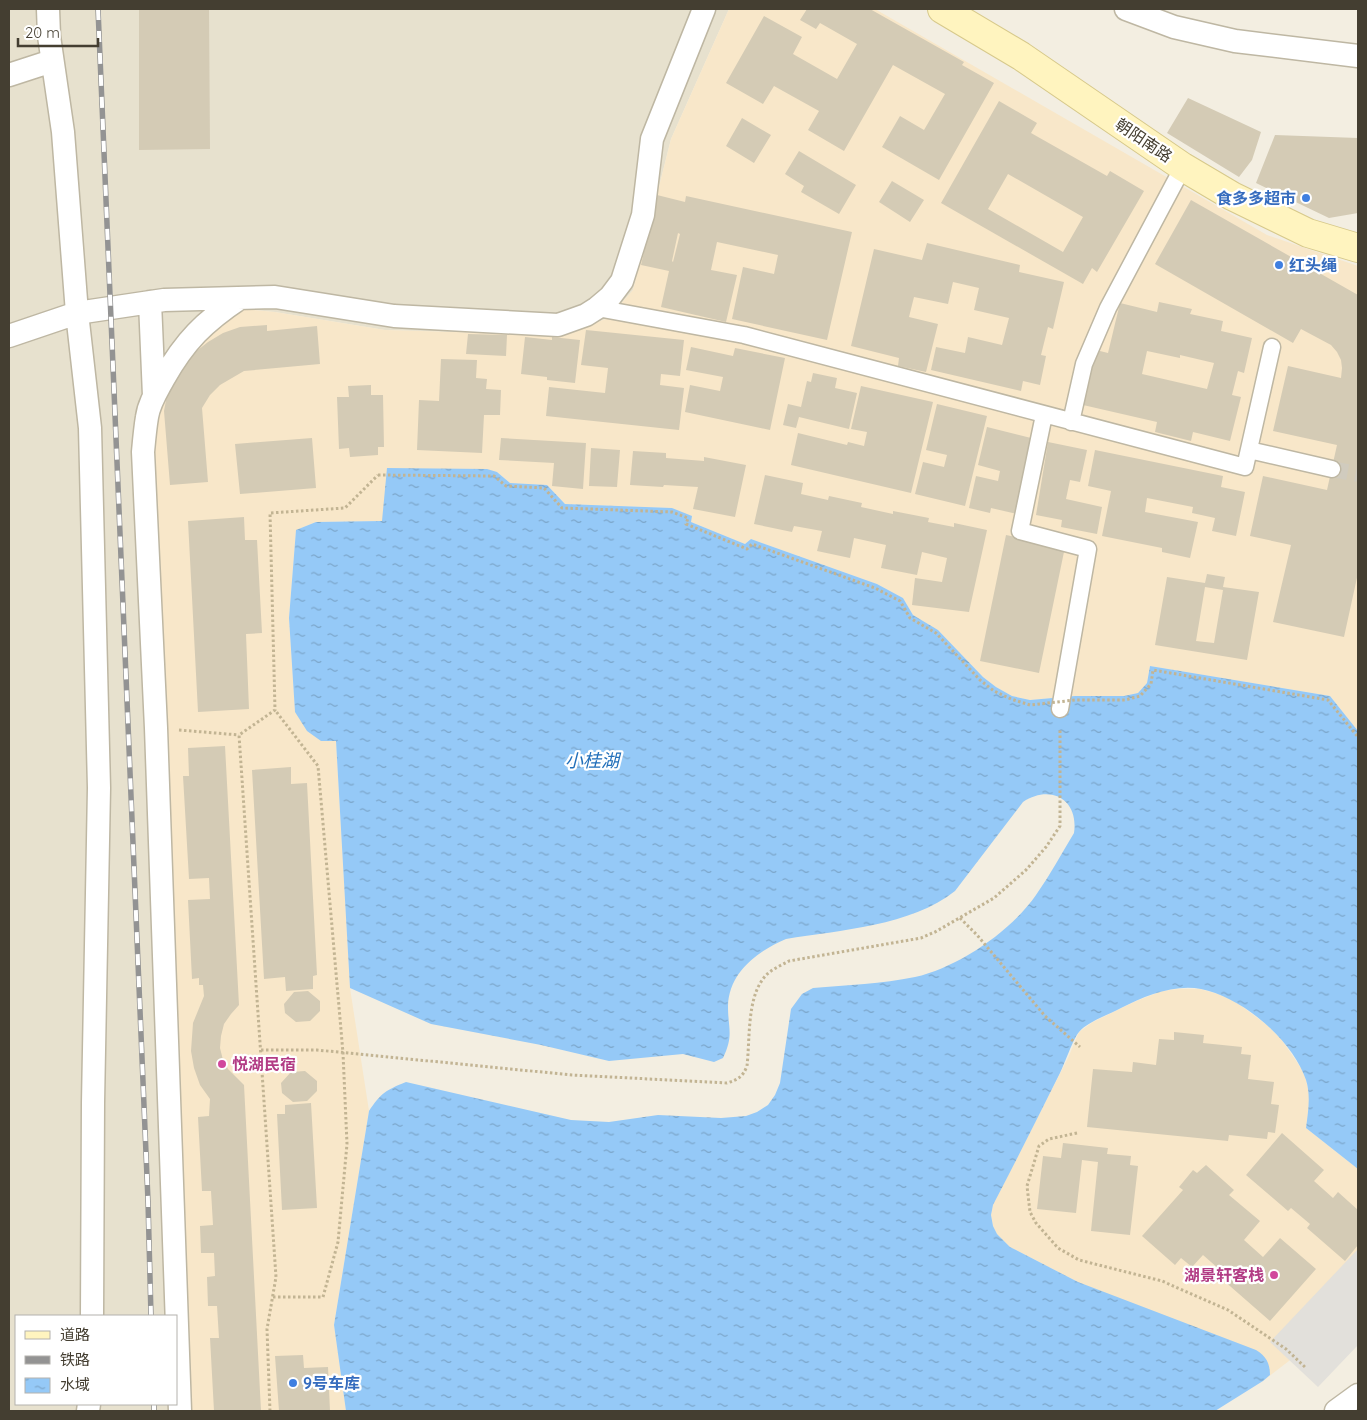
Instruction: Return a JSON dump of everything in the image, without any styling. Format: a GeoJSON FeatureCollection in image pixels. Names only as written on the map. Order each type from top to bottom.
{"type":"FeatureCollection","features":[{"type":"Feature","properties":{"kind":"main road","name":"朝阳南路"},"geometry":{"type":"LineString","coordinates":[[942,9],[1021,56],[1183,167],[1232,196],[1308,233],[1358,248]]}},
{"type":"Feature","properties":{"kind":"street"},"geometry":{"type":"LineString","coordinates":[[48,9],[52,61],[63,132],[77,313],[90,428],[99,788],[93,1094],[92,1315]]}},
{"type":"Feature","properties":{"kind":"street"},"geometry":{"type":"LineString","coordinates":[[9,336],[77,313],[164,300],[275,297],[394,316],[558,325],[586,315],[610,297],[622,281],[643,215],[652,139],[704,9]]}},
{"type":"Feature","properties":{"kind":"street"},"geometry":{"type":"LineString","coordinates":[[1126,9],[1174,27],[1235,41],[1358,56]]}},
{"type":"Feature","properties":{"kind":"street"},"geometry":{"type":"LineString","coordinates":[[9,75],[52,61]]}},
{"type":"Feature","properties":{"kind":"street"},"geometry":{"type":"LineString","coordinates":[[1071,422],[1084,364],[1108,308],[1183,167]]}},
{"type":"Feature","properties":{"kind":"street"},"geometry":{"type":"LineString","coordinates":[[177,1315],[156,728],[143,452],[147,416],[154,396],[178,353],[197,331],[217,313],[240,298]]}},
{"type":"Feature","properties":{"kind":"street"},"geometry":{"type":"LineString","coordinates":[[150,302],[154,396]]}},
{"type":"Feature","properties":{"kind":"street"},"geometry":{"type":"LineString","coordinates":[[597,308],[744,335],[1245,467],[1272,347]]}},
{"type":"Feature","properties":{"kind":"street"},"geometry":{"type":"LineString","coordinates":[[1044,415],[1020,531],[1088,549],[1060,709]]}},
{"type":"Feature","properties":{"kind":"street"},"geometry":{"type":"LineString","coordinates":[[1249,450],[1332,468]]}},
{"type":"Feature","properties":{"kind":"street"},"geometry":{"type":"LineString","coordinates":[[178,1354],[180,1411]]}},
{"type":"Feature","properties":{"kind":"street"},"geometry":{"type":"LineString","coordinates":[[1336,1411],[1358,1395]]}},
{"type":"Feature","properties":{"kind":"path"},"geometry":{"type":"LineString","coordinates":[[273,1297],[323,1297],[338,1242],[347,1144],[343,1053],[318,766],[275,710],[270,513],[345,508],[378,475],[494,476],[506,486],[544,488],[562,508],[672,512],[688,518],[686,524],[747,549],[752,544],[875,588],[900,601],[910,618],[936,633],[980,680],[1002,695],[1030,705],[1075,700],[1125,700],[1140,696],[1151,684],[1153,670],[1328,700],[1358,737]]}},
{"type":"Feature","properties":{"kind":"path"},"geometry":{"type":"LineString","coordinates":[[261,1050],[317,1050],[572,1075],[727,1083],[738,1079],[744,1074],[748,1066],[754,996],[763,978],[770,971],[789,961],[921,938],[994,898],[1026,870],[1046,847],[1060,826],[1060,709]]}},
{"type":"Feature","properties":{"kind":"path"},"geometry":{"type":"LineString","coordinates":[[156,728],[239,735],[275,710]]}},
{"type":"Feature","properties":{"kind":"path"},"geometry":{"type":"LineString","coordinates":[[239,735],[276,1277],[267,1329],[270,1411]]}},
{"type":"Feature","properties":{"kind":"path"},"geometry":{"type":"LineString","coordinates":[[960,918],[977,935],[1045,1016],[1080,1047]]}},
{"type":"Feature","properties":{"kind":"path"},"geometry":{"type":"LineString","coordinates":[[1077,1133],[1049,1139],[1039,1146],[1028,1186],[1030,1212],[1036,1223],[1058,1248],[1079,1260],[1162,1281],[1228,1310],[1286,1349],[1306,1368]]}},
{"type":"Feature","properties":{"kind":"shaded area"},"geometry":{"type":"Polygon","coordinates":[[[9,9],[729,9],[671,139],[633,290],[608,318],[564,335],[385,330],[275,312],[243,309],[188,1411],[9,1411],[9,9]]]}},
{"type":"Feature","properties":{"kind":"shaded area"},"geometry":{"type":"Polygon","coordinates":[[[729,9],[875,9],[1267,235],[1358,266],[1358,731],[1330,696],[1150,666],[1147,683],[1138,693],[1124,696],[1075,696],[1030,700],[1012,696],[983,677],[938,630],[913,615],[903,598],[877,584],[751,539],[745,544],[691,522],[672,508],[565,504],[547,485],[510,483],[497,472],[382,521],[316,522],[296,530],[289,618],[295,712],[336,741],[350,988],[369,1111],[334,1325],[346,1411],[188,1411],[151,452],[155,418],[185,357],[222,319],[243,309],[275,312],[385,330],[564,335],[608,318],[633,290],[671,139],[729,9]]]}},
{"type":"Feature","properties":{"kind":"shaded area"},"geometry":{"type":"Polygon","coordinates":[[[1200,989],[1236,1002],[1267,1025],[1281,1039],[1301,1068],[1306,1080],[1309,1105],[1306,1128],[1358,1169],[1358,1308],[1263,1381],[1270,1375],[1010,1247],[997,1234],[993,1226],[991,1215],[993,1205],[1068,1058],[1079,1032],[1093,1022],[1134,1002],[1162,991],[1200,989]]]}},
{"type":"Feature","properties":{"kind":"shaded area"},"geometry":{"type":"Polygon","coordinates":[[[1358,1249],[1358,1345],[1318,1387],[1270,1342],[1358,1249]]]}},
{"type":"Feature","properties":{"kind":"water","name":"小桂湖"},"geometry":{"type":"Polygon","coordinates":[[[387,468],[487,469],[497,472],[510,483],[547,485],[565,504],[672,508],[692,516],[691,522],[745,544],[751,539],[877,584],[903,598],[913,615],[938,630],[983,677],[1012,696],[1030,700],[1075,696],[1124,696],[1138,693],[1147,683],[1150,666],[1330,696],[1358,731],[1358,1169],[1306,1128],[1309,1098],[1308,1086],[1290,1050],[1278,1036],[1264,1022],[1233,1001],[1201,989],[1180,988],[1140,999],[1093,1022],[1079,1032],[993,1205],[991,1215],[997,1234],[1010,1247],[1078,1282],[1256,1350],[1267,1360],[1270,1375],[1215,1411],[346,1411],[334,1325],[369,1111],[384,1093],[406,1082],[571,1120],[609,1122],[658,1115],[721,1118],[746,1116],[757,1112],[768,1105],[780,1083],[791,1009],[802,994],[813,988],[877,983],[915,977],[949,965],[983,946],[1013,922],[1036,895],[1074,833],[1072,811],[1067,804],[1060,798],[1052,795],[1043,794],[1033,797],[1023,802],[955,891],[937,903],[918,912],[874,925],[786,939],[765,950],[747,964],[739,973],[734,983],[728,1006],[730,1032],[728,1043],[723,1058],[714,1062],[683,1054],[609,1061],[541,1045],[431,1024],[350,988],[336,741],[321,741],[307,731],[295,712],[289,618],[296,530],[316,522],[382,521],[387,468]]]}},
{"type":"Feature","properties":{"kind":"building"},"geometry":{"type":"Polygon","coordinates":[[[139,9],[209,9],[210,149],[139,150],[139,9]]]}},
{"type":"Feature","properties":{"kind":"building"},"geometry":{"type":"Polygon","coordinates":[[[807,9],[870,9],[964,62],[962,65],[994,83],[939,180],[882,147],[900,116],[924,130],[945,94],[893,65],[844,151],[808,130],[819,111],[774,86],[763,104],[726,83],[764,16],[802,37],[793,54],[837,79],[857,44],[820,23],[816,29],[800,20],[807,9]]]}},
{"type":"Feature","properties":{"kind":"building"},"geometry":{"type":"Polygon","coordinates":[[[1188,98],[1261,132],[1252,160],[1239,177],[1167,133],[1188,98]]]}},
{"type":"Feature","properties":{"kind":"building"},"geometry":{"type":"Polygon","coordinates":[[[999,101],[1037,123],[1031,133],[1107,176],[1110,171],[1144,191],[1097,272],[1092,268],[1083,284],[941,203],[999,101]],[[1008,174],[988,209],[1063,252],[1083,217],[1008,174]]]}},
{"type":"Feature","properties":{"kind":"building"},"geometry":{"type":"Polygon","coordinates":[[[742,118],[771,135],[754,163],[726,146],[742,118]]]}},
{"type":"Feature","properties":{"kind":"building"},"geometry":{"type":"Polygon","coordinates":[[[1275,135],[1358,138],[1358,213],[1329,218],[1256,183],[1275,135]]]}},
{"type":"Feature","properties":{"kind":"building"},"geometry":{"type":"Polygon","coordinates":[[[799,151],[856,185],[839,214],[801,192],[804,186],[785,174],[799,151]]]}},
{"type":"Feature","properties":{"kind":"building"},"geometry":{"type":"Polygon","coordinates":[[[892,181],[924,200],[910,222],[879,202],[892,181]]]}},
{"type":"Feature","properties":{"kind":"building"},"geometry":{"type":"Polygon","coordinates":[[[657,195],[685,202],[686,196],[852,232],[827,340],[732,319],[743,267],[774,274],[778,255],[717,242],[711,270],[737,275],[726,322],[661,307],[669,271],[641,265],[657,195]],[[678,233],[673,262],[680,234],[678,233]]]}},
{"type":"Feature","properties":{"kind":"building"},"geometry":{"type":"Polygon","coordinates":[[[1191,200],[1358,295],[1358,573],[1344,637],[1273,622],[1291,545],[1250,536],[1263,476],[1327,490],[1337,445],[1273,431],[1288,366],[1341,378],[1341,360],[1331,345],[1301,329],[1293,343],[1155,264],[1191,200]]]}},
{"type":"Feature","properties":{"kind":"building"},"geometry":{"type":"Polygon","coordinates":[[[927,243],[1020,265],[1019,272],[1064,282],[1053,329],[1048,327],[1041,355],[1046,356],[1040,385],[1023,381],[1021,391],[931,370],[936,347],[965,353],[968,337],[1002,345],[1009,318],[974,310],[979,288],[953,282],[948,304],[914,297],[909,317],[938,324],[926,372],[898,366],[899,358],[851,346],[874,249],[922,260],[927,243]]]}},
{"type":"Feature","properties":{"kind":"building"},"geometry":{"type":"Polygon","coordinates":[[[1159,302],[1192,309],[1190,314],[1223,321],[1221,331],[1252,338],[1244,373],[1238,371],[1232,395],[1241,397],[1230,441],[1193,432],[1191,441],[1155,432],[1157,422],[1083,405],[1096,350],[1108,353],[1120,303],[1157,312],[1159,302]],[[1147,351],[1142,374],[1207,389],[1214,363],[1180,355],[1180,358],[1147,351]]]}},
{"type":"Feature","properties":{"kind":"building"},"geometry":{"type":"Polygon","coordinates":[[[267,325],[267,331],[317,326],[320,364],[244,371],[220,385],[210,395],[202,408],[208,482],[170,485],[164,411],[167,395],[174,380],[194,353],[223,333],[240,327],[267,325]]]}},
{"type":"Feature","properties":{"kind":"building"},"geometry":{"type":"Polygon","coordinates":[[[586,330],[684,340],[680,376],[661,374],[660,385],[684,388],[679,430],[546,416],[549,387],[605,393],[608,368],[581,365],[586,330]]]}},
{"type":"Feature","properties":{"kind":"building"},"geometry":{"type":"Polygon","coordinates":[[[468,334],[507,335],[506,356],[466,354],[468,334]]]}},
{"type":"Feature","properties":{"kind":"building"},"geometry":{"type":"Polygon","coordinates":[[[525,337],[552,340],[552,337],[580,340],[575,383],[547,380],[547,377],[521,374],[525,337]]]}},
{"type":"Feature","properties":{"kind":"building"},"geometry":{"type":"Polygon","coordinates":[[[691,347],[733,356],[735,348],[785,358],[770,430],[685,412],[690,385],[720,391],[723,377],[686,370],[691,347]]]}},
{"type":"Feature","properties":{"kind":"building"},"geometry":{"type":"Polygon","coordinates":[[[441,359],[477,360],[476,378],[487,379],[486,389],[501,390],[500,415],[484,415],[482,453],[417,450],[419,400],[439,401],[441,359]]]}},
{"type":"Feature","properties":{"kind":"building"},"geometry":{"type":"Polygon","coordinates":[[[813,373],[837,378],[835,388],[857,393],[849,429],[799,417],[796,428],[783,425],[788,404],[801,407],[807,381],[811,382],[813,373]]]}},
{"type":"Feature","properties":{"kind":"building"},"geometry":{"type":"Polygon","coordinates":[[[371,385],[371,395],[383,395],[384,447],[378,447],[378,455],[350,457],[349,448],[339,449],[337,397],[349,397],[348,386],[371,385]]]}},
{"type":"Feature","properties":{"kind":"building"},"geometry":{"type":"Polygon","coordinates":[[[861,386],[933,402],[911,493],[791,465],[798,433],[847,445],[848,442],[864,446],[867,432],[851,429],[861,386]]]}},
{"type":"Feature","properties":{"kind":"building"},"geometry":{"type":"Polygon","coordinates":[[[937,404],[987,416],[965,506],[915,494],[923,462],[944,467],[947,455],[926,450],[937,404]]]}},
{"type":"Feature","properties":{"kind":"building"},"geometry":{"type":"Polygon","coordinates":[[[987,427],[1035,439],[1017,514],[991,508],[990,513],[969,508],[976,476],[998,481],[1000,471],[978,465],[987,427]]]}},
{"type":"Feature","properties":{"kind":"building"},"geometry":{"type":"Polygon","coordinates":[[[312,438],[316,488],[240,494],[235,444],[312,438]]]}},
{"type":"Feature","properties":{"kind":"building"},"geometry":{"type":"Polygon","coordinates":[[[501,438],[586,443],[583,489],[552,486],[554,463],[499,460],[501,438]]]}},
{"type":"Feature","properties":{"kind":"building"},"geometry":{"type":"Polygon","coordinates":[[[1048,442],[1087,450],[1080,482],[1070,480],[1066,499],[1102,507],[1097,534],[1061,527],[1062,520],[1036,515],[1048,442]]]}},
{"type":"Feature","properties":{"kind":"building"},"geometry":{"type":"Polygon","coordinates":[[[591,448],[620,450],[617,487],[589,486],[591,448]]]}},
{"type":"Feature","properties":{"kind":"building"},"geometry":{"type":"Polygon","coordinates":[[[1095,450],[1223,476],[1221,487],[1245,492],[1236,536],[1212,531],[1215,518],[1192,513],[1193,507],[1147,498],[1145,512],[1198,522],[1190,558],[1162,552],[1162,548],[1102,536],[1111,491],[1088,486],[1095,450]]]}},
{"type":"Feature","properties":{"kind":"building"},"geometry":{"type":"Polygon","coordinates":[[[633,451],[666,453],[666,458],[704,461],[704,457],[746,465],[735,517],[693,509],[698,487],[630,485],[633,451]]]}},
{"type":"Feature","properties":{"kind":"building"},"geometry":{"type":"Polygon","coordinates":[[[765,475],[803,483],[801,494],[828,500],[829,496],[862,503],[861,507],[893,514],[893,511],[929,518],[928,522],[954,527],[954,523],[987,530],[969,612],[912,605],[915,578],[942,582],[947,558],[922,552],[917,575],[881,568],[886,545],[854,538],[850,558],[817,551],[822,531],[794,526],[792,532],[754,524],[765,475]]]}},
{"type":"Feature","properties":{"kind":"building"},"geometry":{"type":"Polygon","coordinates":[[[244,517],[245,540],[257,540],[262,633],[246,634],[249,709],[198,712],[188,521],[244,517]]]}},
{"type":"Feature","properties":{"kind":"building"},"geometry":{"type":"Polygon","coordinates":[[[1006,535],[1065,547],[1039,673],[980,661],[1006,535]]]}},
{"type":"Feature","properties":{"kind":"building"},"geometry":{"type":"Polygon","coordinates":[[[1207,574],[1225,577],[1223,587],[1259,592],[1247,660],[1155,645],[1167,577],[1205,583],[1207,574]],[[1205,587],[1196,641],[1214,643],[1223,590],[1205,587]]]}},
{"type":"Feature","properties":{"kind":"building"},"geometry":{"type":"Polygon","coordinates":[[[225,746],[239,1005],[224,1024],[220,1048],[228,1069],[244,1085],[261,1411],[214,1411],[210,1338],[219,1338],[217,1306],[208,1306],[207,1277],[215,1276],[214,1253],[201,1253],[200,1226],[213,1225],[211,1191],[202,1191],[198,1117],[209,1116],[210,1099],[200,1085],[191,1051],[193,1023],[204,996],[203,985],[199,985],[199,978],[192,979],[188,900],[210,899],[209,878],[189,879],[183,776],[189,776],[188,748],[225,746]]]}},
{"type":"Feature","properties":{"kind":"building"},"geometry":{"type":"Polygon","coordinates":[[[291,767],[291,784],[307,783],[317,975],[313,976],[313,989],[286,991],[285,977],[264,979],[252,770],[291,767]]]}},
{"type":"Feature","properties":{"kind":"building"},"geometry":{"type":"Polygon","coordinates":[[[308,991],[320,1001],[320,1011],[310,1021],[296,1022],[285,1013],[284,1004],[294,992],[308,991]]]}},
{"type":"Feature","properties":{"kind":"building"},"geometry":{"type":"Polygon","coordinates":[[[1174,1032],[1204,1035],[1203,1043],[1242,1047],[1241,1054],[1251,1055],[1248,1079],[1274,1082],[1271,1104],[1279,1105],[1275,1133],[1268,1132],[1267,1139],[1229,1135],[1228,1141],[1087,1127],[1093,1069],[1132,1072],[1133,1062],[1156,1065],[1159,1039],[1174,1040],[1174,1032]]]}},
{"type":"Feature","properties":{"kind":"building"},"geometry":{"type":"Polygon","coordinates":[[[305,1071],[317,1081],[317,1091],[307,1101],[293,1102],[282,1093],[281,1083],[291,1072],[305,1071]]]}},
{"type":"Feature","properties":{"kind":"building"},"geometry":{"type":"Polygon","coordinates":[[[311,1103],[317,1208],[282,1210],[277,1114],[285,1114],[285,1105],[311,1103]]]}},
{"type":"Feature","properties":{"kind":"building"},"geometry":{"type":"Polygon","coordinates":[[[1282,1133],[1324,1170],[1314,1181],[1333,1198],[1338,1192],[1358,1210],[1358,1245],[1345,1261],[1307,1228],[1310,1224],[1291,1208],[1288,1211],[1246,1175],[1282,1133]]]}},
{"type":"Feature","properties":{"kind":"building"},"geometry":{"type":"Polygon","coordinates":[[[1063,1143],[1108,1148],[1107,1154],[1131,1156],[1130,1165],[1138,1166],[1130,1235],[1091,1231],[1098,1162],[1082,1160],[1076,1213],[1037,1209],[1043,1156],[1061,1158],[1063,1143]]]}},
{"type":"Feature","properties":{"kind":"building"},"geometry":{"type":"Polygon","coordinates":[[[1206,1165],[1234,1190],[1229,1195],[1260,1221],[1244,1240],[1263,1257],[1280,1238],[1316,1269],[1270,1321],[1215,1273],[1219,1269],[1203,1255],[1192,1267],[1181,1258],[1175,1265],[1142,1236],[1183,1190],[1179,1187],[1193,1170],[1197,1173],[1206,1165]]]}},
{"type":"Feature","properties":{"kind":"building"},"geometry":{"type":"Polygon","coordinates":[[[303,1355],[304,1368],[328,1367],[330,1411],[279,1411],[275,1356],[303,1355]]]}},
{"type":"Feature","properties":{"kind":"tunnel"},"geometry":{"type":"LineString","coordinates":[[1332,469],[1358,474]]}},
{"type":"Feature","properties":{"kind":"railway"},"geometry":{"type":"LineString","coordinates":[[98,9],[148,1201],[151,1315]]}},
{"type":"Feature","properties":{"kind":"railway"},"geometry":{"type":"LineString","coordinates":[[154,1405],[154,1411]]}},
{"type":"Feature","properties":{"kind":"place","name":"食多多超市"},"geometry":{"type":"Point","coordinates":[1306,198]}},
{"type":"Feature","properties":{"kind":"place","name":"红头绳"},"geometry":{"type":"Point","coordinates":[1279,265]}},
{"type":"Feature","properties":{"kind":"place","name":"悦湖民宿"},"geometry":{"type":"Point","coordinates":[222,1064]}},
{"type":"Feature","properties":{"kind":"place","name":"湖景轩客栈"},"geometry":{"type":"Point","coordinates":[1274,1275]}},
{"type":"Feature","properties":{"kind":"place","name":"9号车库"},"geometry":{"type":"Point","coordinates":[293,1383]}}]}
